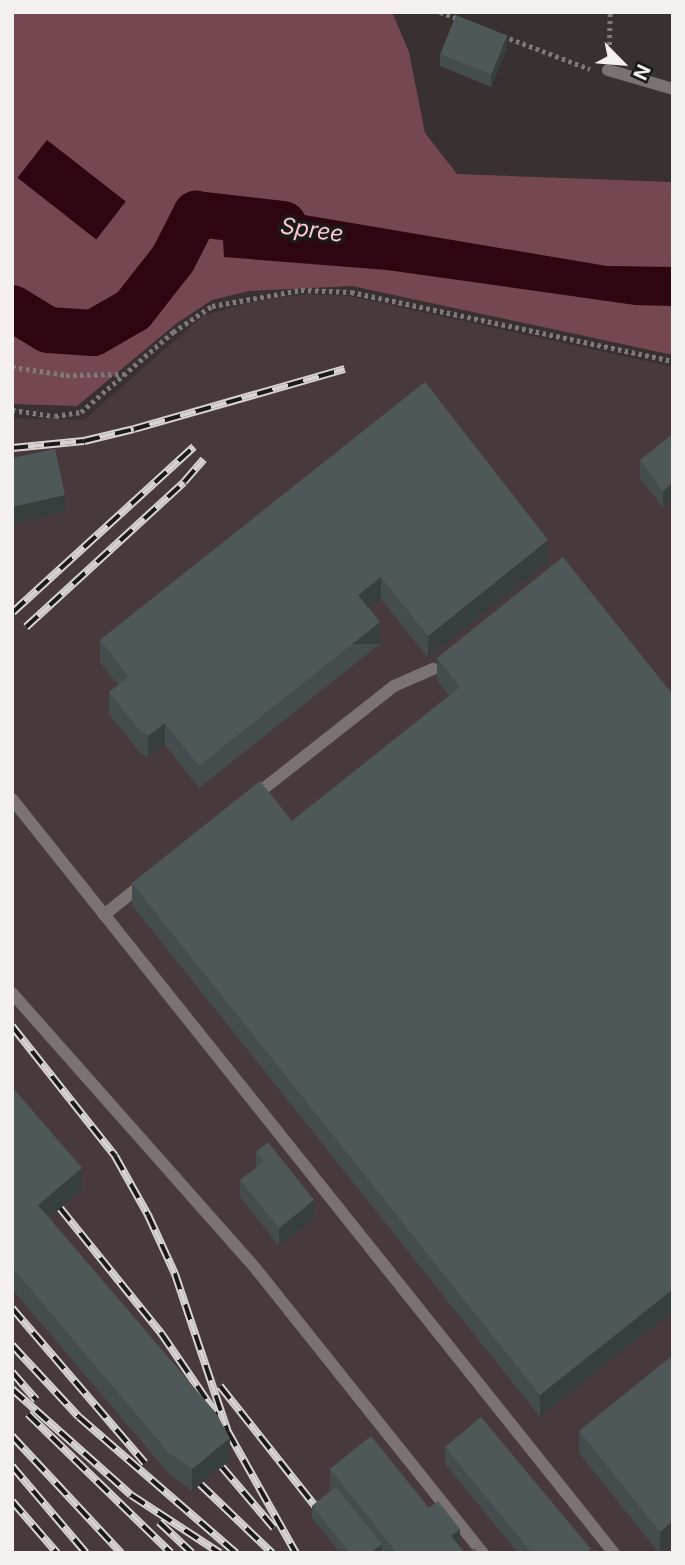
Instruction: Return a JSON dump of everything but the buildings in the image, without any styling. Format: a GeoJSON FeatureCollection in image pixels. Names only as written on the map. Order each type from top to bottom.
{"type":"FeatureCollection","features":[{"type":"Feature","properties":{"kind":"lane"},"geometry":{"type":"LineString","coordinates":[[608,70],[673,89]]}},
{"type":"Feature","properties":{"kind":"lane"},"geometry":{"type":"LineString","coordinates":[[244,804],[394,686],[433,669]]}},
{"type":"Feature","properties":{"kind":"lane"},"geometry":{"type":"LineString","coordinates":[[12,799],[614,1553]]}},
{"type":"Feature","properties":{"kind":"lane"},"geometry":{"type":"LineString","coordinates":[[104,915],[158,872]]}},
{"type":"Feature","properties":{"kind":"lane"},"geometry":{"type":"LineString","coordinates":[[12,993],[256,1269],[483,1553]]}},
{"type":"Feature","properties":{"kind":"path"},"geometry":{"type":"LineString","coordinates":[[440,12],[465,22]]}},
{"type":"Feature","properties":{"kind":"path"},"geometry":{"type":"LineString","coordinates":[[489,31],[588,68],[608,70],[610,12]]}},
{"type":"Feature","properties":{"kind":"path"},"geometry":{"type":"LineString","coordinates":[[12,410],[55,416],[81,412],[173,332],[212,306],[300,290],[351,292],[673,361]]}},
{"type":"Feature","properties":{"kind":"path"},"geometry":{"type":"LineString","coordinates":[[12,367],[66,375],[125,374]]}},
{"type":"Feature","properties":{"kind":"shaded area"},"geometry":{"type":"Polygon","coordinates":[[[12,12],[392,12],[409,52],[425,133],[457,174],[673,182],[673,355],[352,286],[249,291],[212,300],[177,323],[77,406],[12,404],[12,12]]]}},
{"type":"Feature","properties":{"kind":"shaded area"},"geometry":{"type":"Polygon","coordinates":[[[307,294],[349,296],[673,367],[673,1553],[12,1553],[12,418],[84,420],[204,315],[255,301],[307,294]]]}},
{"type":"Feature","properties":{"kind":"water"},"geometry":{"type":"Polygon","coordinates":[[[47,140],[126,202],[96,239],[17,178],[47,140]]]}},
{"type":"Feature","properties":{"kind":"water"},"geometry":{"type":"Polygon","coordinates":[[[221,201],[607,266],[673,267],[673,306],[635,305],[387,270],[224,257],[221,201]]]}},
{"type":"Feature","properties":{"kind":"waterway","name":"Spree"},"geometry":{"type":"LineString","coordinates":[[12,308],[48,330],[93,333],[133,310],[173,259],[196,214],[283,224]]}},
{"type":"Feature","properties":{"kind":"railway"},"geometry":{"type":"LineString","coordinates":[[12,448],[84,441],[345,369]]}},
{"type":"Feature","properties":{"kind":"railway"},"geometry":{"type":"LineString","coordinates":[[13,612],[194,447]]}},
{"type":"Feature","properties":{"kind":"railway"},"geometry":{"type":"LineString","coordinates":[[26,627],[184,482],[204,459]]}},
{"type":"Feature","properties":{"kind":"railway"},"geometry":{"type":"LineString","coordinates":[[12,1026],[115,1156],[148,1215],[175,1274],[228,1432],[296,1553]]}},
{"type":"Feature","properties":{"kind":"railway"},"geometry":{"type":"LineString","coordinates":[[60,1208],[161,1333],[217,1415]]}},
{"type":"Feature","properties":{"kind":"railway"},"geometry":{"type":"LineString","coordinates":[[12,1308],[145,1463]]}},
{"type":"Feature","properties":{"kind":"railway"},"geometry":{"type":"LineString","coordinates":[[12,1345],[79,1417],[236,1553]]}},
{"type":"Feature","properties":{"kind":"railway"},"geometry":{"type":"LineString","coordinates":[[12,1372],[36,1400]]}},
{"type":"Feature","properties":{"kind":"railway"},"geometry":{"type":"LineString","coordinates":[[220,1386],[320,1512]]}},
{"type":"Feature","properties":{"kind":"railway"},"geometry":{"type":"LineString","coordinates":[[12,1389],[131,1495],[220,1553]]}},
{"type":"Feature","properties":{"kind":"railway"},"geometry":{"type":"LineString","coordinates":[[28,1414],[171,1553]]}},
{"type":"Feature","properties":{"kind":"railway"},"geometry":{"type":"LineString","coordinates":[[12,1436],[121,1553]]}},
{"type":"Feature","properties":{"kind":"railway"},"geometry":{"type":"LineString","coordinates":[[12,1466],[86,1553]]}},
{"type":"Feature","properties":{"kind":"railway"},"geometry":{"type":"LineString","coordinates":[[222,1467],[274,1528]]}},
{"type":"Feature","properties":{"kind":"railway"},"geometry":{"type":"LineString","coordinates":[[200,1484],[272,1553]]}},
{"type":"Feature","properties":{"kind":"railway"},"geometry":{"type":"LineString","coordinates":[[12,1501],[57,1553]]}},
{"type":"Feature","properties":{"kind":"railway"},"geometry":{"type":"LineString","coordinates":[[159,1522],[192,1553]]}}]}
